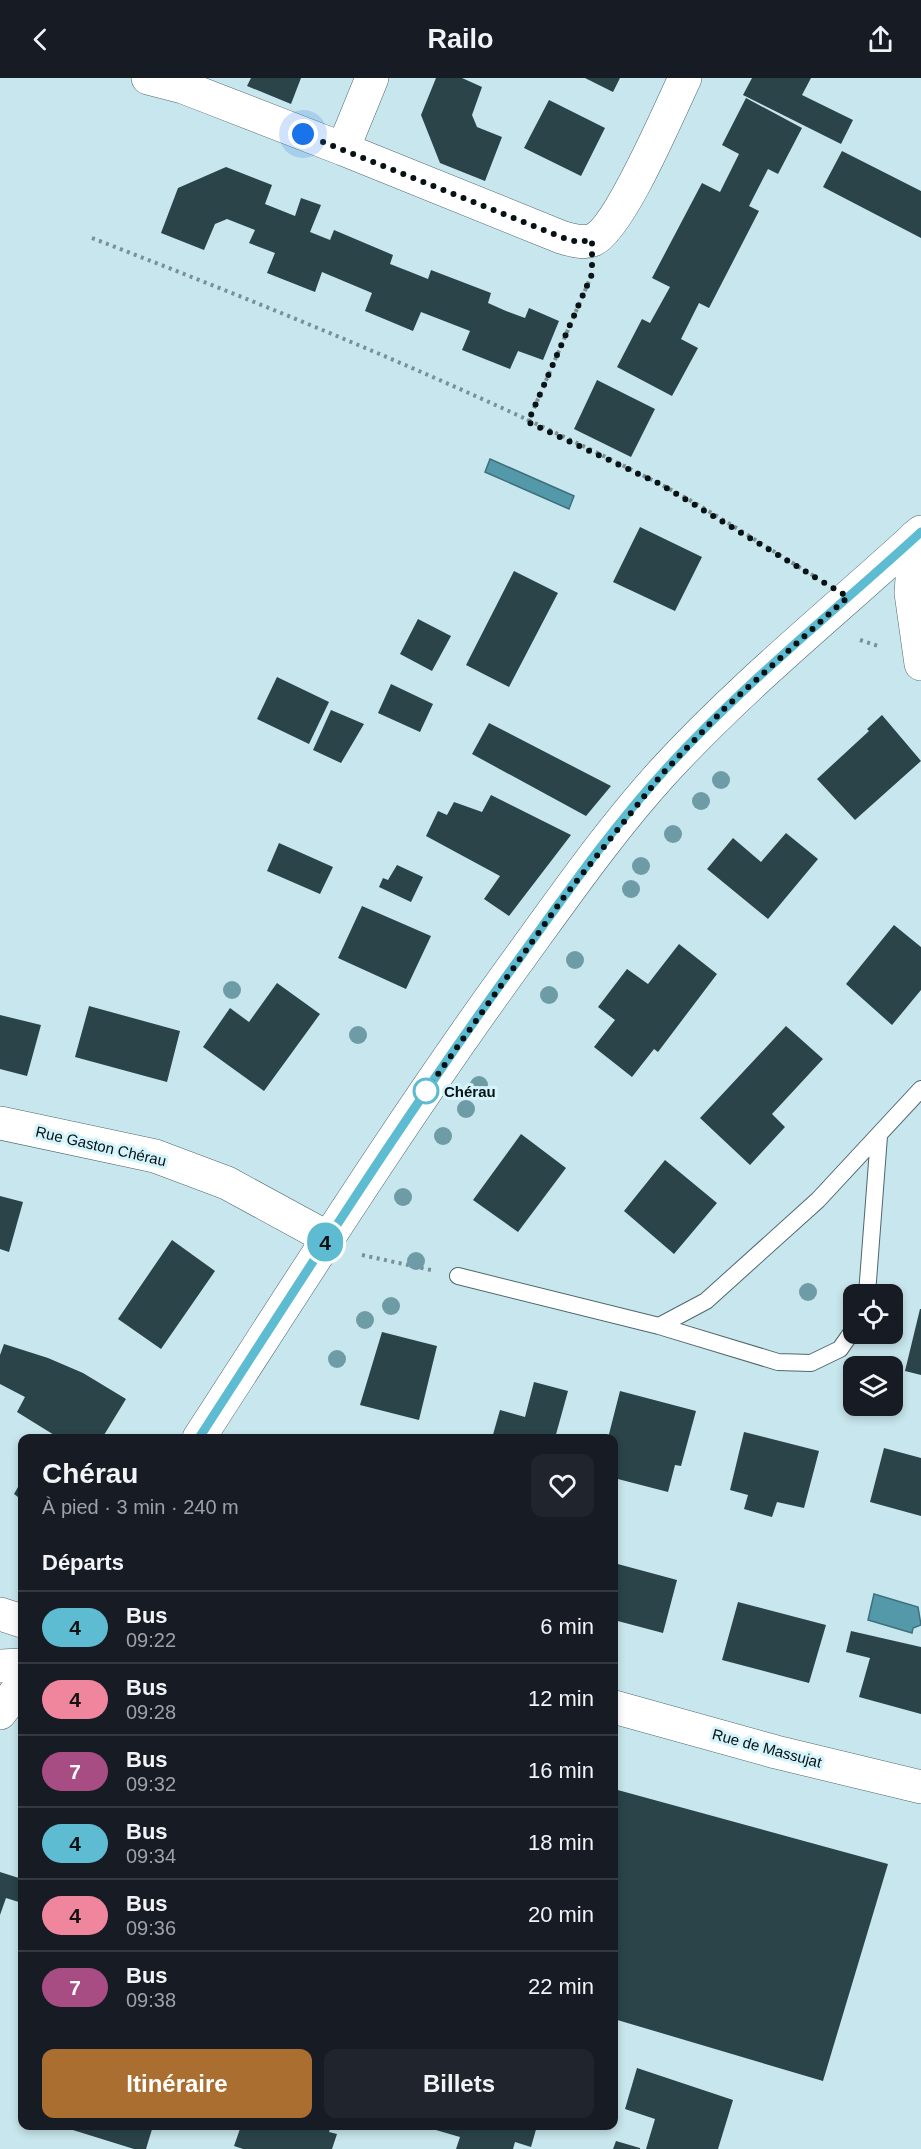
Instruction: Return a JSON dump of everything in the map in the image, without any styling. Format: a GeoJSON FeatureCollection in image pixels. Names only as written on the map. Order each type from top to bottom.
{"type":"FeatureCollection","features":[{"type":"Feature","properties":{"kind":"street"},"geometry":{"type":"LineString","coordinates":[[148,78],[183,87],[577,242],[592,240],[615,219],[685,78]]}},
{"type":"Feature","properties":{"kind":"street"},"geometry":{"type":"LineString","coordinates":[[343,149],[372,78]]}},
{"type":"Feature","properties":{"kind":"street"},"geometry":{"type":"LineString","coordinates":[[202,1434],[328,1238],[479,1013],[564,897],[662,774],[725,708],[918,534]]}},
{"type":"Feature","properties":{"kind":"street"},"geometry":{"type":"LineString","coordinates":[[918,534],[911,593],[920,663]]}},
{"type":"Feature","properties":{"kind":"street","name":"Rue Gaston Chérau"},"geometry":{"type":"LineString","coordinates":[[0,1123],[155,1156],[227,1182],[328,1238]]}},
{"type":"Feature","properties":{"kind":"street"},"geometry":{"type":"LineString","coordinates":[[0,1614],[18,1620]]}},
{"type":"Feature","properties":{"kind":"street"},"geometry":{"type":"LineString","coordinates":[[0,1666],[18,1665]]}},
{"type":"Feature","properties":{"kind":"street"},"geometry":{"type":"LineString","coordinates":[[0,1713],[18,1689]]}},
{"type":"Feature","properties":{"kind":"street","name":"Rue de Massujat"},"geometry":{"type":"LineString","coordinates":[[618,1708],[776,1752],[921,1787]]}},
{"type":"Feature","properties":{"kind":"lane"},"geometry":{"type":"LineString","coordinates":[[659,1326],[706,1301],[818,1200],[921,1089]]}},
{"type":"Feature","properties":{"kind":"lane"},"geometry":{"type":"LineString","coordinates":[[868,1284],[879,1136]]}},
{"type":"Feature","properties":{"kind":"lane"},"geometry":{"type":"LineString","coordinates":[[458,1276],[659,1326],[778,1362],[811,1363],[840,1349],[844,1344]]}},
{"type":"Feature","properties":{"kind":"path"},"geometry":{"type":"LineString","coordinates":[[92,238],[241,296],[528,422],[660,484],[848,597]]}},
{"type":"Feature","properties":{"kind":"path"},"geometry":{"type":"LineString","coordinates":[[528,422],[592,274],[592,240]]}},
{"type":"Feature","properties":{"kind":"path"},"geometry":{"type":"LineString","coordinates":[[797,642],[830,636],[865,641],[920,663]]}},
{"type":"Feature","properties":{"kind":"path"},"geometry":{"type":"LineString","coordinates":[[328,1238],[363,1256],[458,1276]]}},
{"type":"Feature","properties":{"kind":"water"},"geometry":{"type":"Polygon","coordinates":[[[490,459],[574,496],[569,509],[485,472],[490,459]]]}},
{"type":"Feature","properties":{"kind":"water"},"geometry":{"type":"Polygon","coordinates":[[[874,1594],[918,1607],[921,1625],[913,1628],[912,1633],[868,1620],[874,1594]]]}},
{"type":"Feature","properties":{"kind":"building"},"geometry":{"type":"Polygon","coordinates":[[[251,78],[301,78],[291,104],[247,86],[251,78]]]}},
{"type":"Feature","properties":{"kind":"building"},"geometry":{"type":"Polygon","coordinates":[[[436,78],[462,78],[482,87],[472,115],[477,127],[502,137],[485,181],[440,163],[421,115],[436,78]]]}},
{"type":"Feature","properties":{"kind":"building"},"geometry":{"type":"Polygon","coordinates":[[[585,78],[620,78],[613,92],[585,78]]]}},
{"type":"Feature","properties":{"kind":"building"},"geometry":{"type":"Polygon","coordinates":[[[752,78],[811,78],[802,95],[853,120],[841,144],[743,95],[752,78]]]}},
{"type":"Feature","properties":{"kind":"building"},"geometry":{"type":"Polygon","coordinates":[[[746,98],[802,128],[778,174],[768,169],[749,206],[759,211],[709,308],[699,303],[681,339],[698,348],[672,396],[617,367],[642,319],[650,323],[670,287],[652,278],[702,183],[720,192],[739,154],[722,145],[746,98]]]}},
{"type":"Feature","properties":{"kind":"building"},"geometry":{"type":"Polygon","coordinates":[[[549,100],[605,128],[581,176],[524,148],[549,100]]]}},
{"type":"Feature","properties":{"kind":"building"},"geometry":{"type":"Polygon","coordinates":[[[842,151],[921,191],[921,238],[823,187],[842,151]]]}},
{"type":"Feature","properties":{"kind":"building"},"geometry":{"type":"Polygon","coordinates":[[[226,167],[272,185],[265,204],[295,216],[301,198],[321,205],[310,232],[330,240],[334,230],[393,255],[390,264],[428,279],[431,270],[491,293],[488,303],[506,311],[525,318],[529,308],[559,321],[543,360],[518,351],[510,369],[462,350],[470,331],[421,312],[413,331],[365,311],[372,293],[322,272],[315,292],[267,273],[275,253],[249,243],[255,230],[227,219],[215,224],[204,250],[161,233],[178,188],[226,167]]]}},
{"type":"Feature","properties":{"kind":"building"},"geometry":{"type":"Polygon","coordinates":[[[597,380],[655,409],[631,457],[574,429],[597,380]]]}},
{"type":"Feature","properties":{"kind":"building"},"geometry":{"type":"Polygon","coordinates":[[[640,527],[702,557],[675,611],[613,582],[640,527]]]}},
{"type":"Feature","properties":{"kind":"building"},"geometry":{"type":"Polygon","coordinates":[[[514,571],[558,593],[509,687],[466,665],[514,571]]]}},
{"type":"Feature","properties":{"kind":"building"},"geometry":{"type":"Polygon","coordinates":[[[418,619],[451,636],[432,671],[400,654],[418,619]]]}},
{"type":"Feature","properties":{"kind":"building"},"geometry":{"type":"Polygon","coordinates":[[[277,677],[329,702],[309,744],[257,719],[277,677]]]}},
{"type":"Feature","properties":{"kind":"building"},"geometry":{"type":"Polygon","coordinates":[[[391,684],[433,704],[420,732],[378,713],[391,684]]]}},
{"type":"Feature","properties":{"kind":"building"},"geometry":{"type":"Polygon","coordinates":[[[331,710],[364,724],[341,763],[313,750],[331,710]]]}},
{"type":"Feature","properties":{"kind":"building"},"geometry":{"type":"Polygon","coordinates":[[[882,715],[921,761],[855,820],[817,779],[869,731],[867,729],[882,715]]]}},
{"type":"Feature","properties":{"kind":"building"},"geometry":{"type":"Polygon","coordinates":[[[489,723],[611,786],[586,816],[472,754],[489,723]]]}},
{"type":"Feature","properties":{"kind":"building"},"geometry":{"type":"Polygon","coordinates":[[[491,795],[571,835],[509,916],[484,899],[500,876],[426,836],[438,811],[447,815],[454,802],[482,812],[491,795]]]}},
{"type":"Feature","properties":{"kind":"building"},"geometry":{"type":"Polygon","coordinates":[[[786,833],[818,859],[768,919],[707,869],[733,838],[761,862],[786,833]]]}},
{"type":"Feature","properties":{"kind":"building"},"geometry":{"type":"Polygon","coordinates":[[[279,843],[333,867],[320,894],[267,871],[279,843]]]}},
{"type":"Feature","properties":{"kind":"building"},"geometry":{"type":"Polygon","coordinates":[[[397,865],[423,877],[411,902],[379,887],[383,878],[388,880],[397,865]]]}},
{"type":"Feature","properties":{"kind":"building"},"geometry":{"type":"Polygon","coordinates":[[[362,906],[431,936],[406,989],[338,958],[362,906]]]}},
{"type":"Feature","properties":{"kind":"building"},"geometry":{"type":"Polygon","coordinates":[[[894,925],[921,947],[921,990],[892,1025],[846,984],[894,925]]]}},
{"type":"Feature","properties":{"kind":"building"},"geometry":{"type":"Polygon","coordinates":[[[679,944],[717,974],[658,1052],[654,1049],[632,1077],[594,1047],[615,1020],[598,1007],[627,969],[648,984],[679,944]]]}},
{"type":"Feature","properties":{"kind":"building"},"geometry":{"type":"Polygon","coordinates":[[[277,983],[320,1014],[264,1091],[203,1047],[230,1008],[249,1022],[277,983]]]}},
{"type":"Feature","properties":{"kind":"building"},"geometry":{"type":"Polygon","coordinates":[[[89,1006],[180,1031],[167,1082],[75,1057],[89,1006]]]}},
{"type":"Feature","properties":{"kind":"building"},"geometry":{"type":"Polygon","coordinates":[[[0,1015],[41,1025],[27,1076],[0,1069],[0,1015]]]}},
{"type":"Feature","properties":{"kind":"building"},"geometry":{"type":"Polygon","coordinates":[[[786,1026],[823,1059],[772,1114],[785,1127],[750,1165],[700,1118],[786,1026]]]}},
{"type":"Feature","properties":{"kind":"building"},"geometry":{"type":"Polygon","coordinates":[[[521,1134],[566,1168],[518,1232],[473,1200],[521,1134]]]}},
{"type":"Feature","properties":{"kind":"building"},"geometry":{"type":"Polygon","coordinates":[[[665,1160],[717,1203],[674,1254],[624,1211],[665,1160]]]}},
{"type":"Feature","properties":{"kind":"building"},"geometry":{"type":"Polygon","coordinates":[[[0,1196],[23,1202],[9,1252],[0,1249],[0,1196]]]}},
{"type":"Feature","properties":{"kind":"building"},"geometry":{"type":"Polygon","coordinates":[[[172,1240],[215,1271],[161,1349],[118,1319],[172,1240]]]}},
{"type":"Feature","properties":{"kind":"building"},"geometry":{"type":"Polygon","coordinates":[[[921,1309],[921,1375],[905,1371],[921,1309]]]}},
{"type":"Feature","properties":{"kind":"building"},"geometry":{"type":"Polygon","coordinates":[[[382,1332],[437,1346],[419,1420],[360,1405],[382,1332]]]}},
{"type":"Feature","properties":{"kind":"building"},"geometry":{"type":"Polygon","coordinates":[[[4,1344],[48,1358],[83,1373],[126,1399],[105,1434],[53,1434],[17,1412],[25,1397],[0,1384],[0,1355],[4,1344]]]}},
{"type":"Feature","properties":{"kind":"building"},"geometry":{"type":"Polygon","coordinates":[[[534,1382],[568,1391],[556,1434],[493,1434],[500,1410],[525,1417],[534,1382]]]}},
{"type":"Feature","properties":{"kind":"building"},"geometry":{"type":"Polygon","coordinates":[[[620,1391],[696,1411],[681,1466],[675,1465],[668,1492],[618,1479],[618,1434],[609,1434],[620,1391]]]}},
{"type":"Feature","properties":{"kind":"building"},"geometry":{"type":"Polygon","coordinates":[[[744,1432],[819,1451],[804,1508],[777,1502],[772,1517],[744,1509],[748,1495],[730,1490],[744,1432]]]}},
{"type":"Feature","properties":{"kind":"building"},"geometry":{"type":"Polygon","coordinates":[[[884,1448],[921,1458],[921,1516],[870,1502],[884,1448]]]}},
{"type":"Feature","properties":{"kind":"building"},"geometry":{"type":"Polygon","coordinates":[[[618,1564],[677,1580],[663,1633],[618,1621],[618,1564]]]}},
{"type":"Feature","properties":{"kind":"building"},"geometry":{"type":"Polygon","coordinates":[[[738,1602],[826,1625],[809,1683],[722,1660],[738,1602]]]}},
{"type":"Feature","properties":{"kind":"building"},"geometry":{"type":"Polygon","coordinates":[[[851,1631],[921,1647],[921,1714],[859,1697],[870,1658],[846,1652],[851,1631]]]}},
{"type":"Feature","properties":{"kind":"building"},"geometry":{"type":"Polygon","coordinates":[[[618,1790],[888,1864],[823,2081],[618,2020],[618,1790]]]}},
{"type":"Feature","properties":{"kind":"building"},"geometry":{"type":"Polygon","coordinates":[[[0,1872],[18,1878],[18,1902],[6,1898],[0,1915],[0,1872]]]}},
{"type":"Feature","properties":{"kind":"building"},"geometry":{"type":"Polygon","coordinates":[[[637,2068],[733,2100],[718,2149],[646,2149],[655,2119],[625,2109],[637,2068]]]}},
{"type":"Feature","properties":{"kind":"building"},"geometry":{"type":"Polygon","coordinates":[[[73,2130],[152,2130],[146,2149],[134,2149],[73,2130]]]}},
{"type":"Feature","properties":{"kind":"building"},"geometry":{"type":"Polygon","coordinates":[[[240,2130],[330,2130],[329,2132],[337,2134],[332,2149],[243,2149],[234,2146],[240,2130]]]}},
{"type":"Feature","properties":{"kind":"building"},"geometry":{"type":"Polygon","coordinates":[[[436,2130],[536,2130],[531,2147],[515,2142],[513,2149],[456,2149],[460,2137],[436,2130]]]}},
{"type":"Feature","properties":{"kind":"building"},"geometry":{"type":"Polygon","coordinates":[[[616,2141],[640,2148],[640,2149],[613,2149],[616,2141]]]}},
{"type":"Feature","properties":{"kind":"bus line","name":"4"},"geometry":{"type":"LineString","coordinates":[[202,1434],[328,1238],[479,1013],[578,879],[662,774],[725,708],[808,631],[921,532]]}},
{"type":"Feature","properties":{"kind":"place","name":"Chérau"},"geometry":{"type":"Point","coordinates":[426,1091]}},
{"type":"Feature","properties":{"kind":"route"},"geometry":{"type":"LineString","coordinates":[[303,134],[561,237],[577,242],[592,240],[592,274],[528,422],[660,484],[848,597],[725,708],[662,774],[564,897],[479,1013],[426,1091]]}}]}
